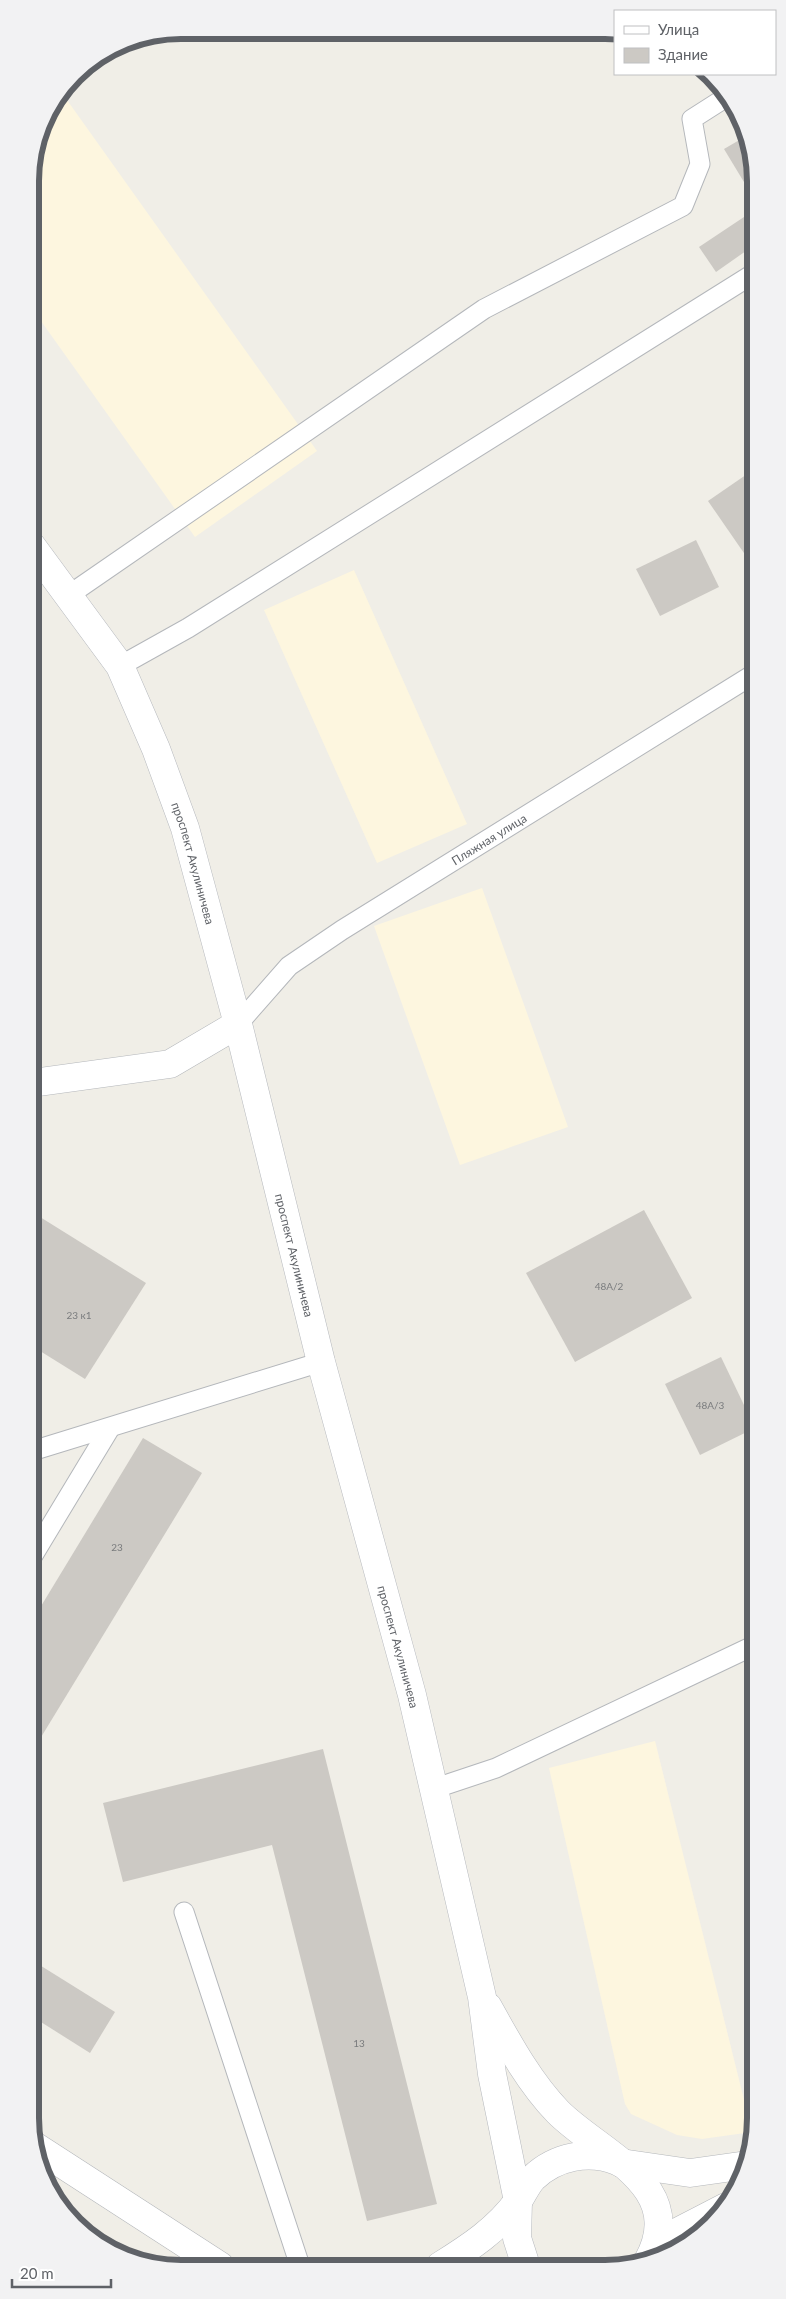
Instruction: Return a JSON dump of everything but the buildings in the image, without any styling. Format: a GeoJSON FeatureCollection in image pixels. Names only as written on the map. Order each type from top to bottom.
{"type":"FeatureCollection","features":[{"type":"Feature","properties":{"kind":"main road","name":"проспект Акулиничева"},"geometry":{"type":"LineString","coordinates":[[39,556],[120,666],[156,749],[185,828],[238,1024],[321,1362],[412,1695],[482,1997]]}},
{"type":"Feature","properties":{"kind":"main road"},"geometry":{"type":"LineString","coordinates":[[39,1082],[170,1064],[238,1024]]}},
{"type":"Feature","properties":{"kind":"main road"},"geometry":{"type":"LineString","coordinates":[[482,1997],[524,2069],[558,2111],[635,2173],[647,2186],[655,2202],[658,2228],[652,2252]]}},
{"type":"Feature","properties":{"kind":"main road"},"geometry":{"type":"LineString","coordinates":[[482,1997],[492,2074],[518,2201],[517,2238],[524,2260]]}},
{"type":"Feature","properties":{"kind":"main road"},"geometry":{"type":"LineString","coordinates":[[42,2151],[206,2260]]}},
{"type":"Feature","properties":{"kind":"main road"},"geometry":{"type":"LineString","coordinates":[[450,2260],[470,2248],[509,2214],[533,2179],[562,2160],[592,2155],[606,2157],[621,2163],[690,2173],[739,2166]]}},
{"type":"Feature","properties":{"kind":"main road"},"geometry":{"type":"LineString","coordinates":[[656,2251],[664,2239],[710,2215]]}},
{"type":"Feature","properties":{"kind":"lane"},"geometry":{"type":"LineString","coordinates":[[69,595],[484,309],[683,206],[700,164],[692,119],[722,100]]}},
{"type":"Feature","properties":{"kind":"lane"},"geometry":{"type":"LineString","coordinates":[[120,666],[188,628],[747,278]]}},
{"type":"Feature","properties":{"kind":"lane","name":"Пляжная улица"},"geometry":{"type":"LineString","coordinates":[[238,1024],[289,966],[342,930],[747,678]]}},
{"type":"Feature","properties":{"kind":"lane"},"geometry":{"type":"LineString","coordinates":[[39,1449],[321,1362]]}},
{"type":"Feature","properties":{"kind":"lane"},"geometry":{"type":"LineString","coordinates":[[39,1545],[110,1428]]}},
{"type":"Feature","properties":{"kind":"lane"},"geometry":{"type":"LineString","coordinates":[[433,1789],[496,1768],[747,1649]]}},
{"type":"Feature","properties":{"kind":"lane"},"geometry":{"type":"LineString","coordinates":[[184,1912],[298,2260]]}},
{"type":"Feature","properties":{"kind":"shaded area"},"geometry":{"type":"Polygon","coordinates":[[[66,98],[317,451],[195,537],[39,318],[40,162],[50,126],[66,98]]]}},
{"type":"Feature","properties":{"kind":"shaded area"},"geometry":{"type":"Polygon","coordinates":[[[354,570],[467,824],[377,863],[264,610],[354,570]]]}},
{"type":"Feature","properties":{"kind":"shaded area"},"geometry":{"type":"Polygon","coordinates":[[[482,888],[568,1127],[460,1165],[374,926],[482,888]]]}},
{"type":"Feature","properties":{"kind":"shaded area"},"geometry":{"type":"Polygon","coordinates":[[[655,1741],[747,2112],[746,2133],[702,2139],[677,2135],[631,2114],[625,2104],[549,1768],[655,1741]]]}}]}
